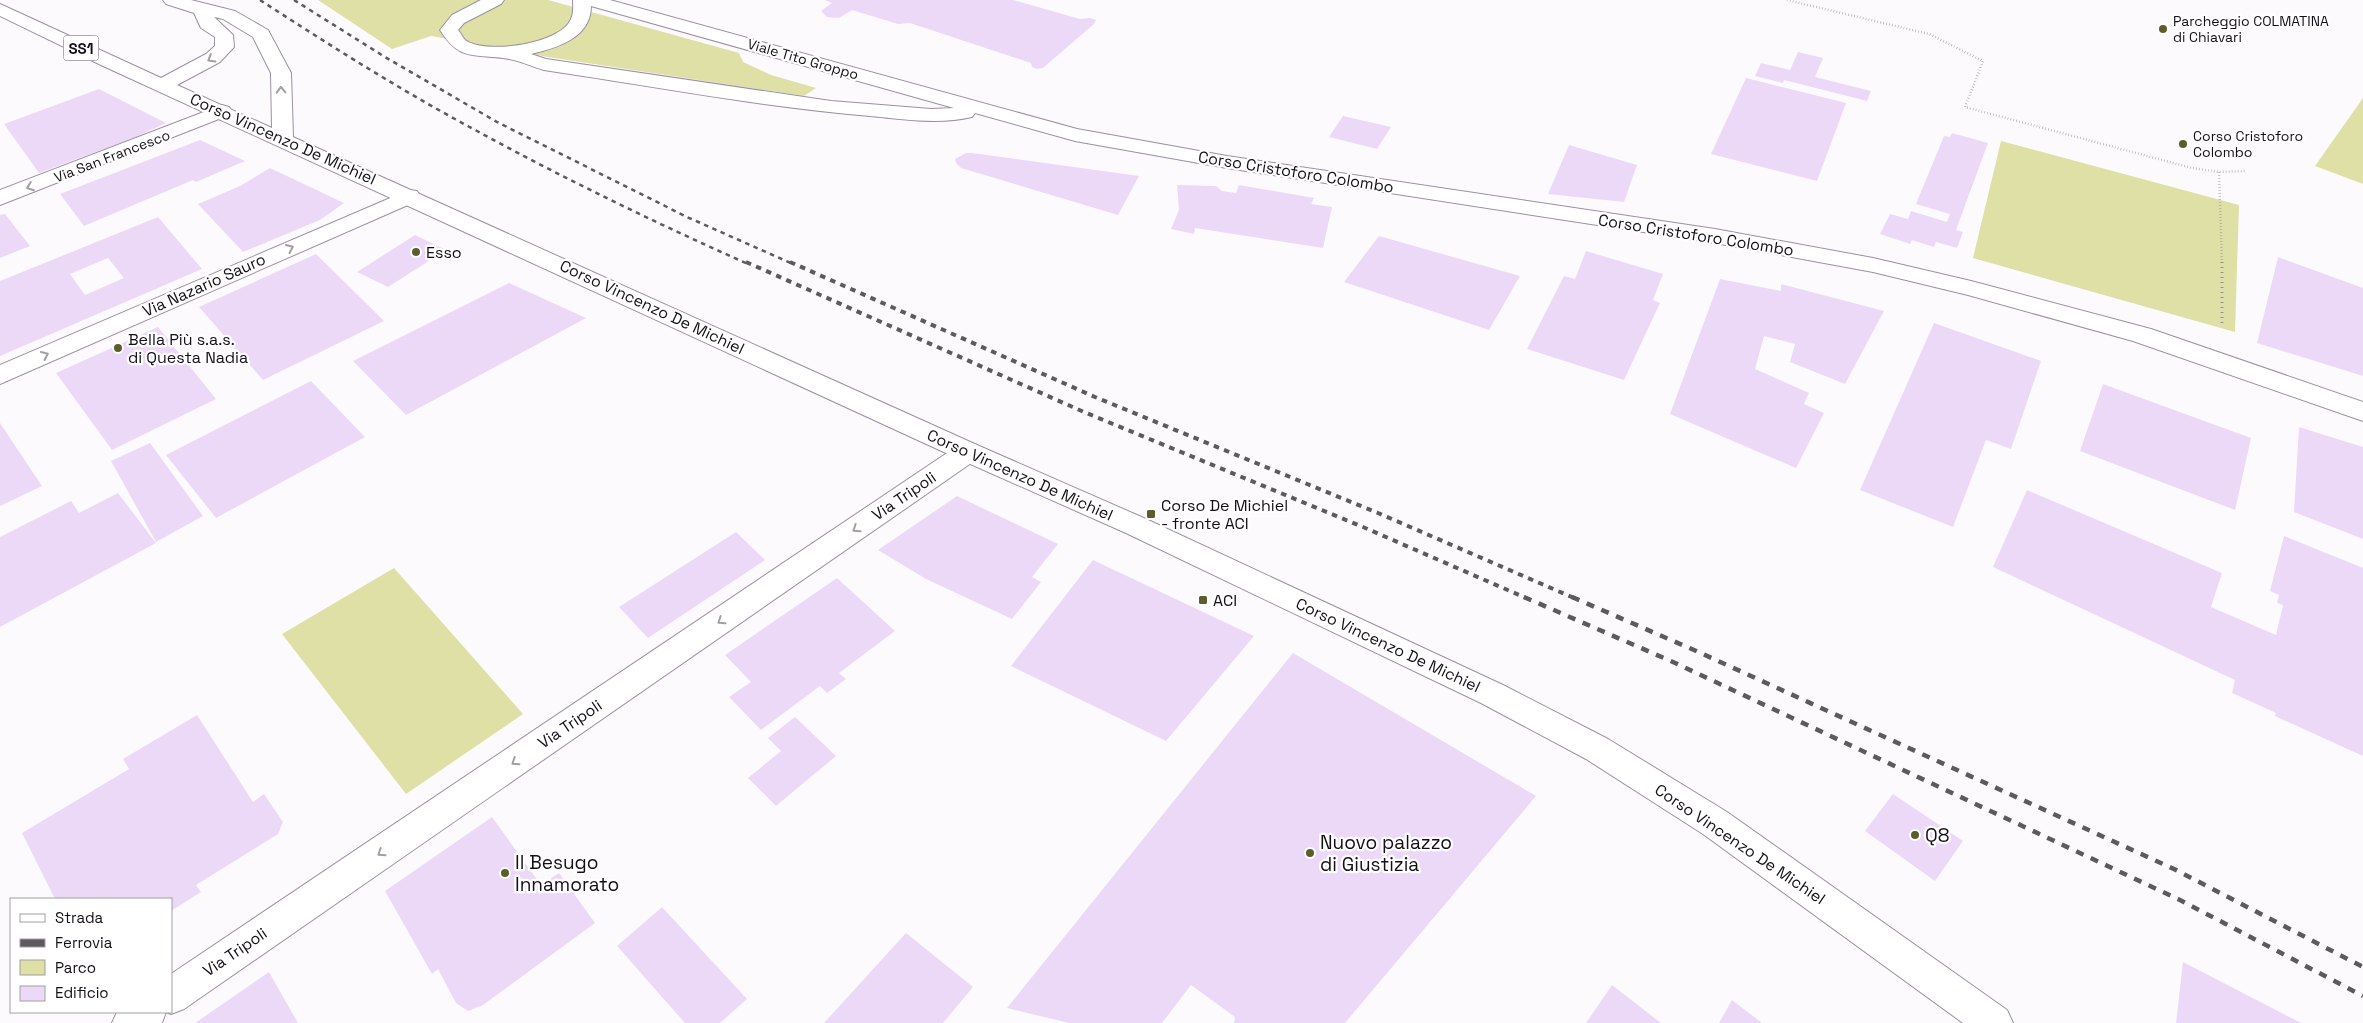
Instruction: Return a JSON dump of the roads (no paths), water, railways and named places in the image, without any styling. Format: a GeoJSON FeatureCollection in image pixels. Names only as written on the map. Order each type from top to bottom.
{"type":"FeatureCollection","features":[{"type":"Feature","properties":{"kind":"street"},"geometry":{"type":"LineString","coordinates":[[172,0],[201,10],[229,15],[261,34],[281,73],[283,139]]}},
{"type":"Feature","properties":{"kind":"street"},"geometry":{"type":"LineString","coordinates":[[495,0],[458,19],[449,30],[460,45],[483,52],[511,54],[544,64],[831,107],[931,115],[984,111]]}},
{"type":"Feature","properties":{"kind":"street"},"geometry":{"type":"LineString","coordinates":[[511,54],[543,46],[560,38],[578,24],[582,0]]}},
{"type":"Feature","properties":{"kind":"street","name":"Viale Tito Groppo"},"geometry":{"type":"LineString","coordinates":[[590,0],[1014,120]]}},
{"type":"Feature","properties":{"kind":"street","name":"Corso Vincenzo De Michiel"},"geometry":{"type":"LineString","coordinates":[[0,9],[1234,572],[1492,694],[1597,749],[1715,823],[1994,1023]]}},
{"type":"Feature","properties":{"kind":"street"},"geometry":{"type":"LineString","coordinates":[[163,84],[213,58],[225,47],[224,35],[208,24],[201,10]]}},
{"type":"Feature","properties":{"kind":"street","name":"Via San Francesco"},"geometry":{"type":"LineString","coordinates":[[0,198],[222,111]]}},
{"type":"Feature","properties":{"kind":"street","name":"Corso Cristoforo Colombo"},"geometry":{"type":"LineString","coordinates":[[1014,120],[1075,136],[1227,162],[1715,236],[1873,265],[1971,288],[2142,335],[2363,412]]}},
{"type":"Feature","properties":{"kind":"street","name":"Via Nazario Sauro"},"geometry":{"type":"LineString","coordinates":[[0,375],[409,196]]}},
{"type":"Feature","properties":{"kind":"street","name":"Via Tripoli"},"geometry":{"type":"LineString","coordinates":[[172,995],[968,452]]}},
{"type":"Feature","properties":{"kind":"street"},"geometry":{"type":"LineString","coordinates":[[131,1023],[146,1013]]}},
{"type":"Feature","properties":{"kind":"railway"},"geometry":{"type":"LineString","coordinates":[[260,0],[367,68],[477,131],[611,200],[748,264]]}},
{"type":"Feature","properties":{"kind":"railway"},"geometry":{"type":"LineString","coordinates":[[294,0],[385,57],[497,122],[687,217],[793,264]]}},
{"type":"Feature","properties":{"kind":"railway"},"geometry":{"type":"LineString","coordinates":[[746,262],[1084,412],[1363,527],[1526,598]]}},
{"type":"Feature","properties":{"kind":"railway"},"geometry":{"type":"LineString","coordinates":[[790,262],[1095,397],[1378,513],[1574,598]]}},
{"type":"Feature","properties":{"kind":"railway"},"geometry":{"type":"LineString","coordinates":[[1524,597],[1673,662],[2180,900],[2363,996]]}},
{"type":"Feature","properties":{"kind":"railway"},"geometry":{"type":"LineString","coordinates":[[1572,597],[1694,650],[2174,869],[2363,967]]}},
{"type":"Feature","properties":{"kind":"place","name":"Parcheggio COLMATINA di Chiavari"},"geometry":{"type":"Point","coordinates":[2163,29]}},
{"type":"Feature","properties":{"kind":"place","name":"Corso Cristoforo Colombo"},"geometry":{"type":"Point","coordinates":[2183,144]}},
{"type":"Feature","properties":{"kind":"place","name":"Esso"},"geometry":{"type":"Point","coordinates":[416,252]}},
{"type":"Feature","properties":{"kind":"place","name":"Bella Più s.a.s. di Questa Nadia"},"geometry":{"type":"Point","coordinates":[118,348]}},
{"type":"Feature","properties":{"kind":"place","name":"Corso De Michiel - fronte ACI"},"geometry":{"type":"Point","coordinates":[1151,514]}},
{"type":"Feature","properties":{"kind":"place","name":"ACI"},"geometry":{"type":"Point","coordinates":[1203,600]}},
{"type":"Feature","properties":{"kind":"place","name":"Q8"},"geometry":{"type":"Point","coordinates":[1915,835]}},
{"type":"Feature","properties":{"kind":"place","name":"Nuovo palazzo di Giustizia"},"geometry":{"type":"Point","coordinates":[1310,853]}},
{"type":"Feature","properties":{"kind":"place","name":"Il Besugo Innamorato"},"geometry":{"type":"Point","coordinates":[505,873]}}]}
